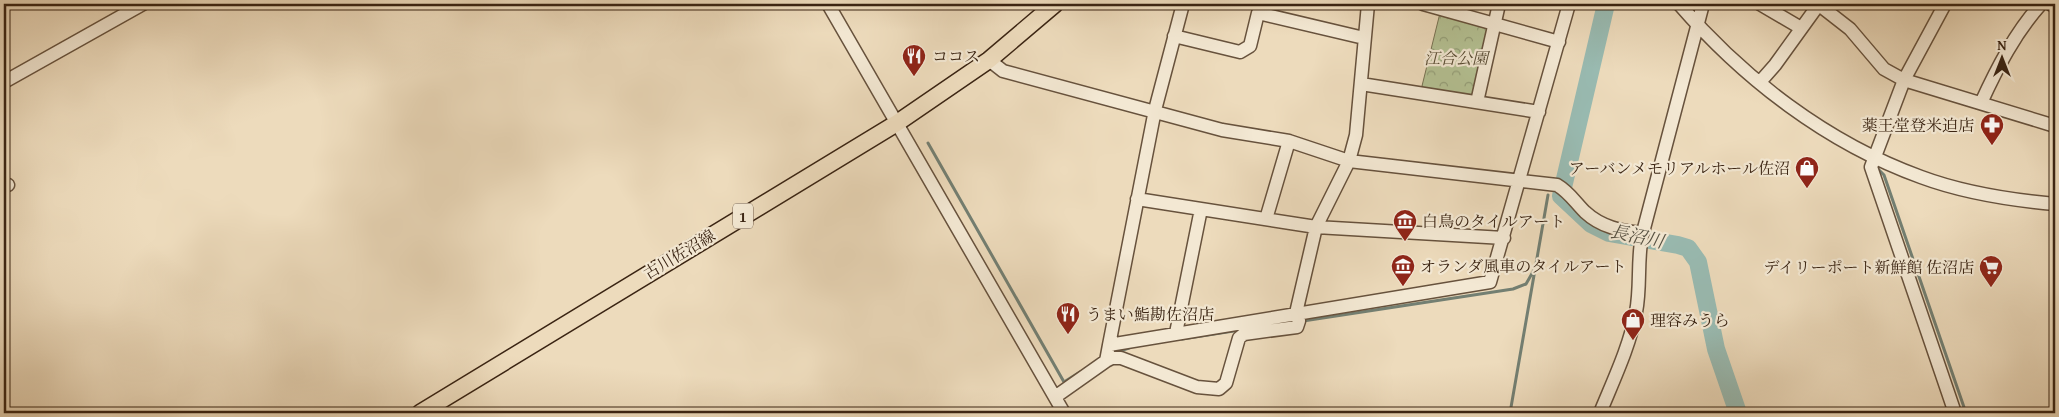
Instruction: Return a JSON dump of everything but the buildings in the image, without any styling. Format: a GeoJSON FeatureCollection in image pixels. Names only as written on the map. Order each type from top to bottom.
{"type":"FeatureCollection","features":[{"type":"Feature","properties":{"kind":"main road","name":"古川佐沼線"},"geometry":{"type":"LineString","coordinates":[[420,413],[897,123],[989,60],[1055,4]]}},
{"type":"Feature","properties":{"kind":"street"},"geometry":{"type":"LineString","coordinates":[[4,82],[143,4]]}},
{"type":"Feature","properties":{"kind":"street"},"geometry":{"type":"LineString","coordinates":[[828,4],[1064,413]]}},
{"type":"Feature","properties":{"kind":"street"},"geometry":{"type":"LineString","coordinates":[[1026,30],[1048,4]]}},
{"type":"Feature","properties":{"kind":"street"},"geometry":{"type":"LineString","coordinates":[[1107,354],[1154,110],[1182,4]]}},
{"type":"Feature","properties":{"kind":"street"},"geometry":{"type":"LineString","coordinates":[[1107,354],[1112,358],[1121,358],[1197,387],[1219,389],[1226,383],[1239,338],[1244,334],[1297,326],[1316,227],[1349,161],[1360,112],[1368,4]]}},
{"type":"Feature","properties":{"kind":"street"},"geometry":{"type":"LineString","coordinates":[[1423,4],[1559,42]]}},
{"type":"Feature","properties":{"kind":"street"},"geometry":{"type":"LineString","coordinates":[[1477,102],[1499,4]]}},
{"type":"Feature","properties":{"kind":"street"},"geometry":{"type":"LineString","coordinates":[[1055,397],[1107,354],[1176,333],[1298,317],[1486,284],[1493,275],[1504,238],[1569,4]]}},
{"type":"Feature","properties":{"kind":"street"},"geometry":{"type":"LineString","coordinates":[[1679,4],[1698,25],[1760,82],[1812,124],[1920,177],[1954,188],[1989,196],[2055,204]]}},
{"type":"Feature","properties":{"kind":"street"},"geometry":{"type":"LineString","coordinates":[[1600,413],[1634,322],[1638,298],[1642,237],[1703,4]]}},
{"type":"Feature","properties":{"kind":"street"},"geometry":{"type":"LineString","coordinates":[[1760,4],[1801,28]]}},
{"type":"Feature","properties":{"kind":"street"},"geometry":{"type":"LineString","coordinates":[[1760,82],[1776,65],[1818,4],[1850,29],[1884,69],[1904,80],[2055,126]]}},
{"type":"Feature","properties":{"kind":"street"},"geometry":{"type":"LineString","coordinates":[[1945,4],[1904,80],[1871,167],[1955,413]]}},
{"type":"Feature","properties":{"kind":"street"},"geometry":{"type":"LineString","coordinates":[[1981,104],[1995,72],[2019,31],[2041,4]]}},
{"type":"Feature","properties":{"kind":"street"},"geometry":{"type":"LineString","coordinates":[[2050,4],[2055,6]]}},
{"type":"Feature","properties":{"kind":"street"},"geometry":{"type":"LineString","coordinates":[[1174,36],[1240,52],[1250,46],[1258,13],[1364,38]]}},
{"type":"Feature","properties":{"kind":"street"},"geometry":{"type":"LineString","coordinates":[[989,60],[1002,71],[1154,110],[1222,130],[1289,141],[1349,161],[1520,180],[1561,188],[1592,217],[1608,227],[1642,237]]}},
{"type":"Feature","properties":{"kind":"street"},"geometry":{"type":"LineString","coordinates":[[1361,84],[1539,112]]}},
{"type":"Feature","properties":{"kind":"street"},"geometry":{"type":"LineString","coordinates":[[1266,219],[1289,141]]}},
{"type":"Feature","properties":{"kind":"street"},"geometry":{"type":"LineString","coordinates":[[1137,199],[1316,227],[1504,238]]}},
{"type":"Feature","properties":{"kind":"street"},"geometry":{"type":"LineString","coordinates":[[1176,333],[1201,209]]}},
{"type":"Feature","properties":{"kind":"green space","name":"江合公園"},"geometry":{"type":"Polygon","coordinates":[[[1440,13],[1491,27],[1473,98],[1421,90],[1440,13]]]}},
{"type":"Feature","properties":{"kind":"waterway","name":"長沼川"},"geometry":{"type":"LineString","coordinates":[[1606,4],[1561,196],[1591,224],[1609,233],[1688,248],[1698,262],[1716,349],[1738,413]]}},
{"type":"Feature","properties":{"kind":"waterway"},"geometry":{"type":"LineString","coordinates":[[928,143],[1064,382],[1080,372]]}},
{"type":"Feature","properties":{"kind":"waterway"},"geometry":{"type":"LineString","coordinates":[[1876,167],[1884,175],[1966,413]]}},
{"type":"Feature","properties":{"kind":"waterway"},"geometry":{"type":"LineString","coordinates":[[1510,413],[1548,195]]}},
{"type":"Feature","properties":{"kind":"waterway"},"geometry":{"type":"LineString","coordinates":[[1303,321],[1513,289],[1526,284],[1534,270]]}},
{"type":"Feature","properties":{"kind":"waterway"},"geometry":{"type":"LineString","coordinates":[[1182,339],[1240,330]]}},
{"type":"Feature","properties":{"kind":"waterway"},"geometry":{"type":"LineString","coordinates":[[1114,353],[1129,348]]}},
{"type":"Feature","properties":{"kind":"place","name":"ココス"},"geometry":{"type":"Point","coordinates":[914,77]}},
{"type":"Feature","properties":{"kind":"place","name":"薬王堂登米迫店"},"geometry":{"type":"Point","coordinates":[1992,146]}},
{"type":"Feature","properties":{"kind":"place","name":"アーバンメモリアルホール佐沼"},"geometry":{"type":"Point","coordinates":[1807,189]}},
{"type":"Feature","properties":{"kind":"place","name":"白鳥のタイルアート"},"geometry":{"type":"Point","coordinates":[1405,242]}},
{"type":"Feature","properties":{"kind":"place","name":"オランダ風車のタイルアート"},"geometry":{"type":"Point","coordinates":[1403,287]}},
{"type":"Feature","properties":{"kind":"place","name":"デイリーポート新鮮館 佐沼店"},"geometry":{"type":"Point","coordinates":[1991,288]}},
{"type":"Feature","properties":{"kind":"place","name":"うまい鮨勘佐沼店"},"geometry":{"type":"Point","coordinates":[1068,335]}},
{"type":"Feature","properties":{"kind":"place","name":"理容みうら"},"geometry":{"type":"Point","coordinates":[1633,341]}}]}
